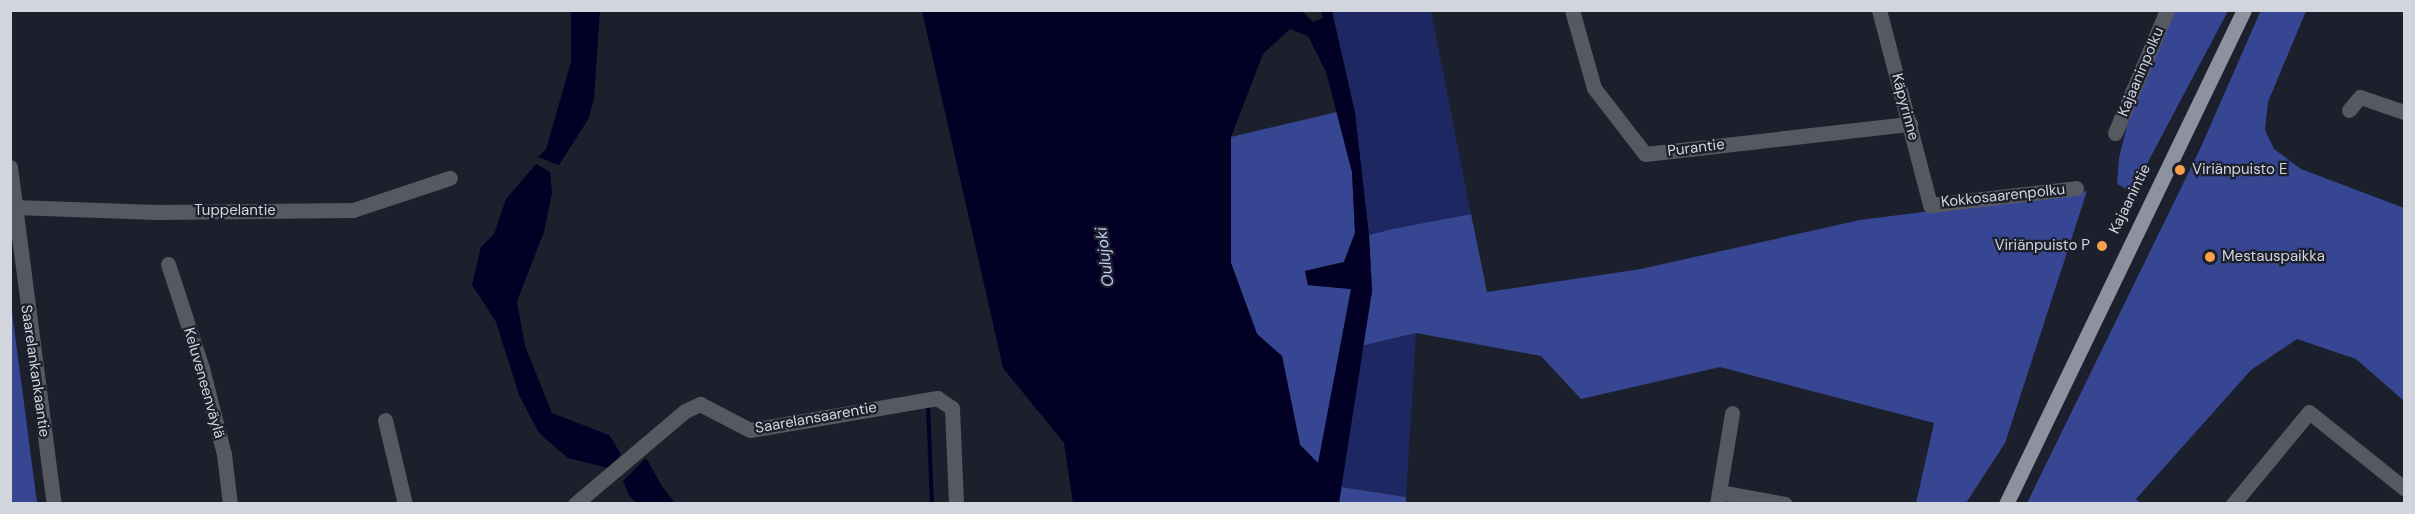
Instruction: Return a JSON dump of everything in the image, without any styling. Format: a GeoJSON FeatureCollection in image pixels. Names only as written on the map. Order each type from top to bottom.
{"type":"FeatureCollection","features":[{"type":"Feature","properties":{"kind":"main road","name":"Kajaanintie"},"geometry":{"type":"LineString","coordinates":[[2006,504],[2244,10]]}},
{"type":"Feature","properties":{"kind":"street","name":"Purantie"},"geometry":{"type":"LineString","coordinates":[[1572,10],[1594,88],[1645,154],[1910,124]]}},
{"type":"Feature","properties":{"kind":"street","name":"Käpyrinne"},"geometry":{"type":"LineString","coordinates":[[1879,10],[1930,205]]}},
{"type":"Feature","properties":{"kind":"street","name":"Kajaaninpolku"},"geometry":{"type":"LineString","coordinates":[[2115,133],[2167,10]]}},
{"type":"Feature","properties":{"kind":"street"},"geometry":{"type":"LineString","coordinates":[[2349,110],[2360,97],[2404,112]]}},
{"type":"Feature","properties":{"kind":"street","name":"Saarelankankaantie"},"geometry":{"type":"LineString","coordinates":[[10,167],[54,504]]}},
{"type":"Feature","properties":{"kind":"street","name":"Tuppelantie"},"geometry":{"type":"LineString","coordinates":[[14,207],[158,212],[353,210],[450,178]]}},
{"type":"Feature","properties":{"kind":"street","name":"Kokkosaarenpolku"},"geometry":{"type":"LineString","coordinates":[[1930,205],[2076,188]]}},
{"type":"Feature","properties":{"kind":"street","name":"Keluveneenväylä"},"geometry":{"type":"LineString","coordinates":[[168,264],[202,368],[224,454],[230,504]]}},
{"type":"Feature","properties":{"kind":"street","name":"Saarelansaarentie"},"geometry":{"type":"LineString","coordinates":[[575,504],[685,411],[700,404],[750,430],[898,403],[937,399],[948,403],[956,504]]}},
{"type":"Feature","properties":{"kind":"street"},"geometry":{"type":"LineString","coordinates":[[2233,504],[2309,412],[2404,488]]}},
{"type":"Feature","properties":{"kind":"street"},"geometry":{"type":"LineString","coordinates":[[1732,413],[1718,498],[1785,504]]}},
{"type":"Feature","properties":{"kind":"street"},"geometry":{"type":"LineString","coordinates":[[385,420],[405,504]]}},
{"type":"Feature","properties":{"kind":"shaded area"},"geometry":{"type":"Polygon","coordinates":[[[2261,10],[2306,11],[2268,102],[2265,130],[2274,149],[2301,169],[2404,208],[2404,401],[2356,359],[2297,339],[2251,370],[2136,499],[2140,503],[2027,503],[2201,147],[2261,10]]]}},
{"type":"Feature","properties":{"kind":"shaded area"},"geometry":{"type":"Polygon","coordinates":[[[1332,11],[1431,11],[1471,214],[1369,235],[1355,113],[1332,11]]]}},
{"type":"Feature","properties":{"kind":"shaded area"},"geometry":{"type":"Polygon","coordinates":[[[2175,11],[2228,11],[2132,192],[2117,184],[2119,158],[2133,102],[2175,11]]]}},
{"type":"Feature","properties":{"kind":"shaded area"},"geometry":{"type":"Polygon","coordinates":[[[1337,112],[1352,172],[1355,233],[1344,262],[1305,271],[1308,285],[1351,289],[1319,464],[1300,445],[1282,356],[1257,334],[1231,263],[1231,137],[1337,112]]]}},
{"type":"Feature","properties":{"kind":"shaded area"},"geometry":{"type":"Polygon","coordinates":[[[2087,191],[2005,443],[1966,503],[1916,503],[1934,423],[1720,367],[1581,399],[1541,356],[1416,333],[1361,346],[1372,291],[1369,235],[1393,229],[1471,214],[1487,292],[1641,269],[1860,220],[2087,191]]]}},
{"type":"Feature","properties":{"kind":"shaded area"},"geometry":{"type":"Polygon","coordinates":[[[11,304],[37,503],[11,503],[11,304]]]}},
{"type":"Feature","properties":{"kind":"shaded area"},"geometry":{"type":"Polygon","coordinates":[[[1416,333],[1406,497],[1341,487],[1361,346],[1416,333]]]}},
{"type":"Feature","properties":{"kind":"shaded area"},"geometry":{"type":"Polygon","coordinates":[[[1341,487],[1406,497],[1406,503],[1339,504],[1341,487]]]}},
{"type":"Feature","properties":{"kind":"water"},"geometry":{"type":"Polygon","coordinates":[[[571,11],[600,11],[594,98],[589,118],[559,165],[538,157],[546,149],[571,62],[571,11]]]}},
{"type":"Feature","properties":{"kind":"water","name":"Oulujoki"},"geometry":{"type":"Polygon","coordinates":[[[922,11],[1302,11],[1313,22],[1323,18],[1321,11],[1332,11],[1355,113],[1369,235],[1372,291],[1339,503],[1073,503],[1064,443],[1003,368],[922,11]],[[1290,29],[1263,54],[1231,137],[1231,263],[1257,334],[1282,356],[1300,445],[1318,463],[1351,289],[1308,285],[1305,271],[1344,262],[1355,233],[1352,172],[1326,72],[1308,36],[1290,29]]]}},
{"type":"Feature","properties":{"kind":"water"},"geometry":{"type":"Polygon","coordinates":[[[536,164],[550,172],[552,193],[544,232],[517,301],[525,346],[552,413],[609,435],[621,455],[608,468],[568,458],[539,433],[519,395],[496,322],[472,285],[481,247],[494,234],[506,199],[536,164]]]}},
{"type":"Feature","properties":{"kind":"water"},"geometry":{"type":"Polygon","coordinates":[[[646,458],[663,488],[675,503],[636,503],[629,495],[623,481],[646,458]]]}},
{"type":"Feature","properties":{"kind":"waterway"},"geometry":{"type":"LineString","coordinates":[[928,406],[932,504]]}},
{"type":"Feature","properties":{"kind":"place","name":"Viriänpuisto E"},"geometry":{"type":"Point","coordinates":[2180,170]}},
{"type":"Feature","properties":{"kind":"place","name":"Viriänpuisto P"},"geometry":{"type":"Point","coordinates":[2102,246]}},
{"type":"Feature","properties":{"kind":"place","name":"Mestauspaikka"},"geometry":{"type":"Point","coordinates":[2210,257]}}]}
